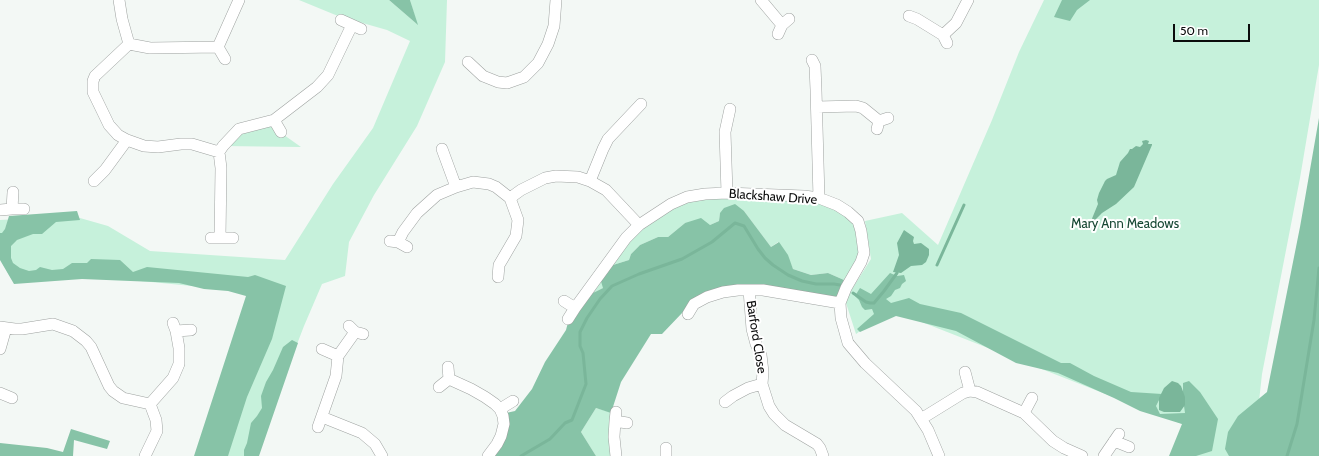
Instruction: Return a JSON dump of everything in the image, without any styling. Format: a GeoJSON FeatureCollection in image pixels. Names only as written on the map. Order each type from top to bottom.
{"type":"FeatureCollection","features":[{"type":"Feature","properties":{"kind":"street"},"geometry":{"type":"LineString","coordinates":[[119,0],[122,19],[129,44]]}},
{"type":"Feature","properties":{"kind":"street"},"geometry":{"type":"LineString","coordinates":[[218,47],[239,0]]}},
{"type":"Feature","properties":{"kind":"street"},"geometry":{"type":"LineString","coordinates":[[467,61],[483,76],[498,82],[507,83],[524,77],[538,63],[548,44],[554,26],[556,0]]}},
{"type":"Feature","properties":{"kind":"street"},"geometry":{"type":"LineString","coordinates":[[762,0],[783,26]]}},
{"type":"Feature","properties":{"kind":"street"},"geometry":{"type":"LineString","coordinates":[[910,16],[917,19],[945,39],[956,23],[968,0]]}},
{"type":"Feature","properties":{"kind":"street"},"geometry":{"type":"LineString","coordinates":[[233,238],[216,238],[221,168],[219,152],[239,129],[274,120],[317,87],[328,75],[356,27],[341,20]]}},
{"type":"Feature","properties":{"kind":"street"},"geometry":{"type":"LineString","coordinates":[[129,44],[150,48],[218,47]]}},
{"type":"Feature","properties":{"kind":"street"},"geometry":{"type":"LineString","coordinates":[[129,44],[95,76],[92,87],[109,125],[118,135],[136,144],[152,147],[192,144],[219,152]]}},
{"type":"Feature","properties":{"kind":"street"},"geometry":{"type":"LineString","coordinates":[[218,47],[224,59]]}},
{"type":"Feature","properties":{"kind":"street"},"geometry":{"type":"LineString","coordinates":[[812,60],[815,66],[819,198]]}},
{"type":"Feature","properties":{"kind":"street"},"geometry":{"type":"LineString","coordinates":[[590,181],[608,139],[642,102]]}},
{"type":"Feature","properties":{"kind":"street"},"geometry":{"type":"LineString","coordinates":[[817,106],[856,106],[868,112],[881,123]]}},
{"type":"Feature","properties":{"kind":"street"},"geometry":{"type":"LineString","coordinates":[[727,193],[725,132],[731,108]]}},
{"type":"Feature","properties":{"kind":"street"},"geometry":{"type":"LineString","coordinates":[[274,120],[281,132]]}},
{"type":"Feature","properties":{"kind":"street"},"geometry":{"type":"LineString","coordinates":[[94,181],[105,170],[127,140]]}},
{"type":"Feature","properties":{"kind":"street"},"geometry":{"type":"LineString","coordinates":[[442,149],[456,187]]}},
{"type":"Feature","properties":{"kind":"street"},"geometry":{"type":"LineString","coordinates":[[510,198],[527,186],[545,178],[567,176],[590,181],[606,190],[639,225]]}},
{"type":"Feature","properties":{"kind":"street"},"geometry":{"type":"LineString","coordinates":[[398,244],[403,232],[417,214],[437,195],[473,182],[481,182],[496,187],[510,198],[518,220],[516,236],[500,265],[498,279]]}},
{"type":"Feature","properties":{"kind":"street"},"geometry":{"type":"LineString","coordinates":[[12,209],[13,192]]}},
{"type":"Feature","properties":{"kind":"street","name":"Blackshaw Drive"},"geometry":{"type":"LineString","coordinates":[[568,320],[575,308],[626,238],[639,225],[671,204],[687,198],[705,194],[727,193],[819,198],[837,205],[858,220],[864,253],[863,258],[858,270],[842,296],[840,303]]}},
{"type":"Feature","properties":{"kind":"street"},"geometry":{"type":"LineString","coordinates":[[0,210],[24,209]]}},
{"type":"Feature","properties":{"kind":"street","name":"Barford Close"},"geometry":{"type":"LineString","coordinates":[[749,290],[752,329],[762,362],[762,384],[767,401],[774,414],[785,425],[817,444],[823,456]]}},
{"type":"Feature","properties":{"kind":"street","name":"Barford Close"},"geometry":{"type":"LineString","coordinates":[[687,317],[694,304],[707,297],[723,292],[763,290],[840,303]]}},
{"type":"Feature","properties":{"kind":"street"},"geometry":{"type":"LineString","coordinates":[[564,301],[575,308]]}},
{"type":"Feature","properties":{"kind":"street"},"geometry":{"type":"LineString","coordinates":[[840,303],[841,318],[848,343],[865,363],[908,403],[921,418],[939,456]]}},
{"type":"Feature","properties":{"kind":"street"},"geometry":{"type":"LineString","coordinates":[[0,350],[3,327],[22,329],[53,324],[73,331],[91,347],[109,386],[113,391],[123,398],[150,404]]}},
{"type":"Feature","properties":{"kind":"street"},"geometry":{"type":"LineString","coordinates":[[150,404],[173,378],[177,371],[180,356],[175,327],[191,330]]}},
{"type":"Feature","properties":{"kind":"street"},"geometry":{"type":"LineString","coordinates":[[356,331],[338,356],[336,376],[320,422],[362,433],[375,444],[382,456]]}},
{"type":"Feature","properties":{"kind":"street"},"geometry":{"type":"LineString","coordinates":[[322,349],[338,356]]}},
{"type":"Feature","properties":{"kind":"street"},"geometry":{"type":"LineString","coordinates":[[448,367],[449,379]]}},
{"type":"Feature","properties":{"kind":"street"},"geometry":{"type":"LineString","coordinates":[[965,372],[970,391]]}},
{"type":"Feature","properties":{"kind":"street"},"geometry":{"type":"LineString","coordinates":[[439,387],[449,379]]}},
{"type":"Feature","properties":{"kind":"street"},"geometry":{"type":"LineString","coordinates":[[449,379],[485,397],[500,409],[504,424],[501,436],[488,456]]}},
{"type":"Feature","properties":{"kind":"street","name":"Barford Close"},"geometry":{"type":"LineString","coordinates":[[724,402],[748,388],[762,384]]}},
{"type":"Feature","properties":{"kind":"street"},"geometry":{"type":"LineString","coordinates":[[921,418],[957,396],[970,391],[985,395],[1024,413],[1053,440],[1064,448],[1082,456]]}},
{"type":"Feature","properties":{"kind":"street"},"geometry":{"type":"LineString","coordinates":[[0,394],[12,398]]}},
{"type":"Feature","properties":{"kind":"street"},"geometry":{"type":"LineString","coordinates":[[1024,413],[1032,398]]}},
{"type":"Feature","properties":{"kind":"street"},"geometry":{"type":"LineString","coordinates":[[500,409],[513,401]]}},
{"type":"Feature","properties":{"kind":"street"},"geometry":{"type":"LineString","coordinates":[[145,456],[157,431],[156,420],[150,404]]}},
{"type":"Feature","properties":{"kind":"street"},"geometry":{"type":"LineString","coordinates":[[616,456],[614,437],[616,416],[626,423]]}},
{"type":"Feature","properties":{"kind":"street"},"geometry":{"type":"LineString","coordinates":[[1104,456],[1116,437],[1128,448]]}},
{"type":"Feature","properties":{"kind":"green space"},"geometry":{"type":"Polygon","coordinates":[[[299,0],[389,0],[417,24],[410,0],[447,0],[445,62],[417,126],[374,195],[349,242],[345,276],[322,284],[304,326],[254,456],[214,456],[269,289],[192,286],[120,279],[98,272],[12,280],[0,259],[0,220],[73,216],[108,226],[150,251],[285,260],[333,184],[373,128],[410,41],[387,30],[338,16],[299,0]]]}},
{"type":"Feature","properties":{"kind":"green space","name":"Mary Ann Meadows"},"geometry":{"type":"Polygon","coordinates":[[[1044,0],[1319,0],[1319,65],[1300,178],[1262,374],[1253,456],[1185,456],[1182,424],[891,310],[856,334],[845,300],[871,259],[865,221],[902,213],[938,245],[992,120],[1019,52],[1044,0]]]}},
{"type":"Feature","properties":{"kind":"green space"},"geometry":{"type":"Polygon","coordinates":[[[274,120],[284,135],[301,147],[223,146],[237,129],[274,120]]]}},
{"type":"Feature","properties":{"kind":"green space"},"geometry":{"type":"Polygon","coordinates":[[[727,193],[819,198],[848,212],[861,231],[864,253],[844,280],[828,273],[811,275],[793,269],[787,255],[778,242],[771,247],[744,211],[720,213],[719,221],[710,225],[685,223],[668,237],[658,237],[640,245],[631,254],[629,260],[613,265],[603,288],[582,296],[626,238],[671,204],[727,193]]]}},
{"type":"Feature","properties":{"kind":"green space"},"geometry":{"type":"Polygon","coordinates":[[[596,408],[617,414],[616,456],[596,456],[581,432],[596,408]]]}},
{"type":"Feature","properties":{"kind":"shaded area"},"geometry":{"type":"Polygon","coordinates":[[[389,0],[410,0],[418,25],[389,0]]]}},
{"type":"Feature","properties":{"kind":"shaded area"},"geometry":{"type":"Polygon","coordinates":[[[1062,0],[1090,0],[1077,10],[1070,21],[1054,17],[1062,0]]]}},
{"type":"Feature","properties":{"kind":"shaded area"},"geometry":{"type":"Polygon","coordinates":[[[1319,118],[1319,456],[1229,456],[1225,449],[1228,432],[1238,416],[1267,392],[1300,227],[1319,118]]]}},
{"type":"Feature","properties":{"kind":"shaded area"},"geometry":{"type":"Polygon","coordinates":[[[1142,141],[1149,141],[1148,144],[1152,145],[1134,187],[1116,204],[1102,213],[1093,222],[1091,221],[1098,204],[1097,200],[1099,193],[1105,181],[1116,175],[1120,162],[1130,149],[1136,146],[1140,147],[1143,144],[1142,141]]]}},
{"type":"Feature","properties":{"kind":"shaded area"},"geometry":{"type":"Polygon","coordinates":[[[735,204],[744,211],[771,247],[779,242],[788,255],[793,269],[811,275],[828,273],[844,280],[840,303],[750,293],[707,297],[683,312],[662,334],[651,334],[621,382],[611,413],[596,408],[581,432],[596,456],[493,456],[506,413],[515,411],[532,389],[545,362],[566,330],[571,311],[582,296],[603,288],[600,278],[613,265],[629,260],[631,254],[640,245],[658,237],[668,237],[685,223],[701,218],[710,225],[719,221],[720,213],[724,208],[735,204]]]}},
{"type":"Feature","properties":{"kind":"shaded area"},"geometry":{"type":"Polygon","coordinates":[[[77,211],[80,220],[56,222],[42,234],[33,234],[17,240],[11,246],[11,258],[13,263],[20,268],[29,271],[36,270],[40,267],[52,270],[63,269],[72,263],[87,263],[91,259],[120,260],[133,272],[147,267],[248,277],[255,275],[286,286],[272,339],[247,397],[228,456],[194,456],[246,296],[228,291],[204,289],[179,283],[82,279],[14,284],[0,260],[0,233],[2,233],[5,229],[9,216],[77,211]]]}},
{"type":"Feature","properties":{"kind":"shaded area"},"geometry":{"type":"Polygon","coordinates":[[[904,230],[914,237],[914,244],[921,243],[929,249],[929,255],[926,262],[922,265],[911,266],[901,273],[893,272],[899,255],[897,243],[904,230]]]}},
{"type":"Feature","properties":{"kind":"shaded area"},"geometry":{"type":"Polygon","coordinates":[[[890,273],[897,276],[904,275],[906,281],[886,299],[891,303],[909,298],[920,304],[961,313],[1061,363],[1070,363],[1094,376],[1131,392],[1162,394],[1156,406],[1160,414],[1185,413],[1183,383],[1189,381],[1200,392],[1218,419],[1212,451],[1196,456],[1169,456],[1182,424],[1140,411],[1058,373],[1016,363],[956,331],[896,316],[860,332],[857,329],[874,314],[872,309],[865,310],[855,296],[860,288],[871,294],[890,273]]]}},
{"type":"Feature","properties":{"kind":"shaded area"},"geometry":{"type":"Polygon","coordinates":[[[292,340],[298,343],[259,456],[244,456],[244,450],[251,423],[262,408],[261,396],[266,382],[283,347],[292,340]]]}},
{"type":"Feature","properties":{"kind":"shaded area"},"geometry":{"type":"Polygon","coordinates":[[[1172,381],[1181,386],[1185,397],[1185,405],[1180,412],[1164,412],[1159,410],[1159,398],[1164,388],[1172,381]]]}},
{"type":"Feature","properties":{"kind":"shaded area"},"geometry":{"type":"Polygon","coordinates":[[[71,429],[110,441],[107,449],[74,440],[73,456],[0,456],[0,443],[47,448],[63,452],[71,429]]]}},
{"type":"Feature","properties":{"kind":"waterway"},"geometry":{"type":"LineString","coordinates":[[937,265],[964,205]]}},
{"type":"Feature","properties":{"kind":"waterway"},"geometry":{"type":"LineString","coordinates":[[521,456],[550,439],[565,423],[572,420],[586,384],[583,353],[580,346],[580,332],[587,318],[600,299],[612,286],[639,274],[682,259],[712,242],[735,223],[744,226],[765,258],[788,275],[802,281],[816,284],[840,285]]}},
{"type":"Feature","properties":{"kind":"waterway"},"geometry":{"type":"LineString","coordinates":[[1287,456],[1297,424],[1314,320],[1319,268]]}},
{"type":"Feature","properties":{"kind":"waterway"},"geometry":{"type":"LineString","coordinates":[[853,293],[866,302],[874,303],[897,273]]}}]}
